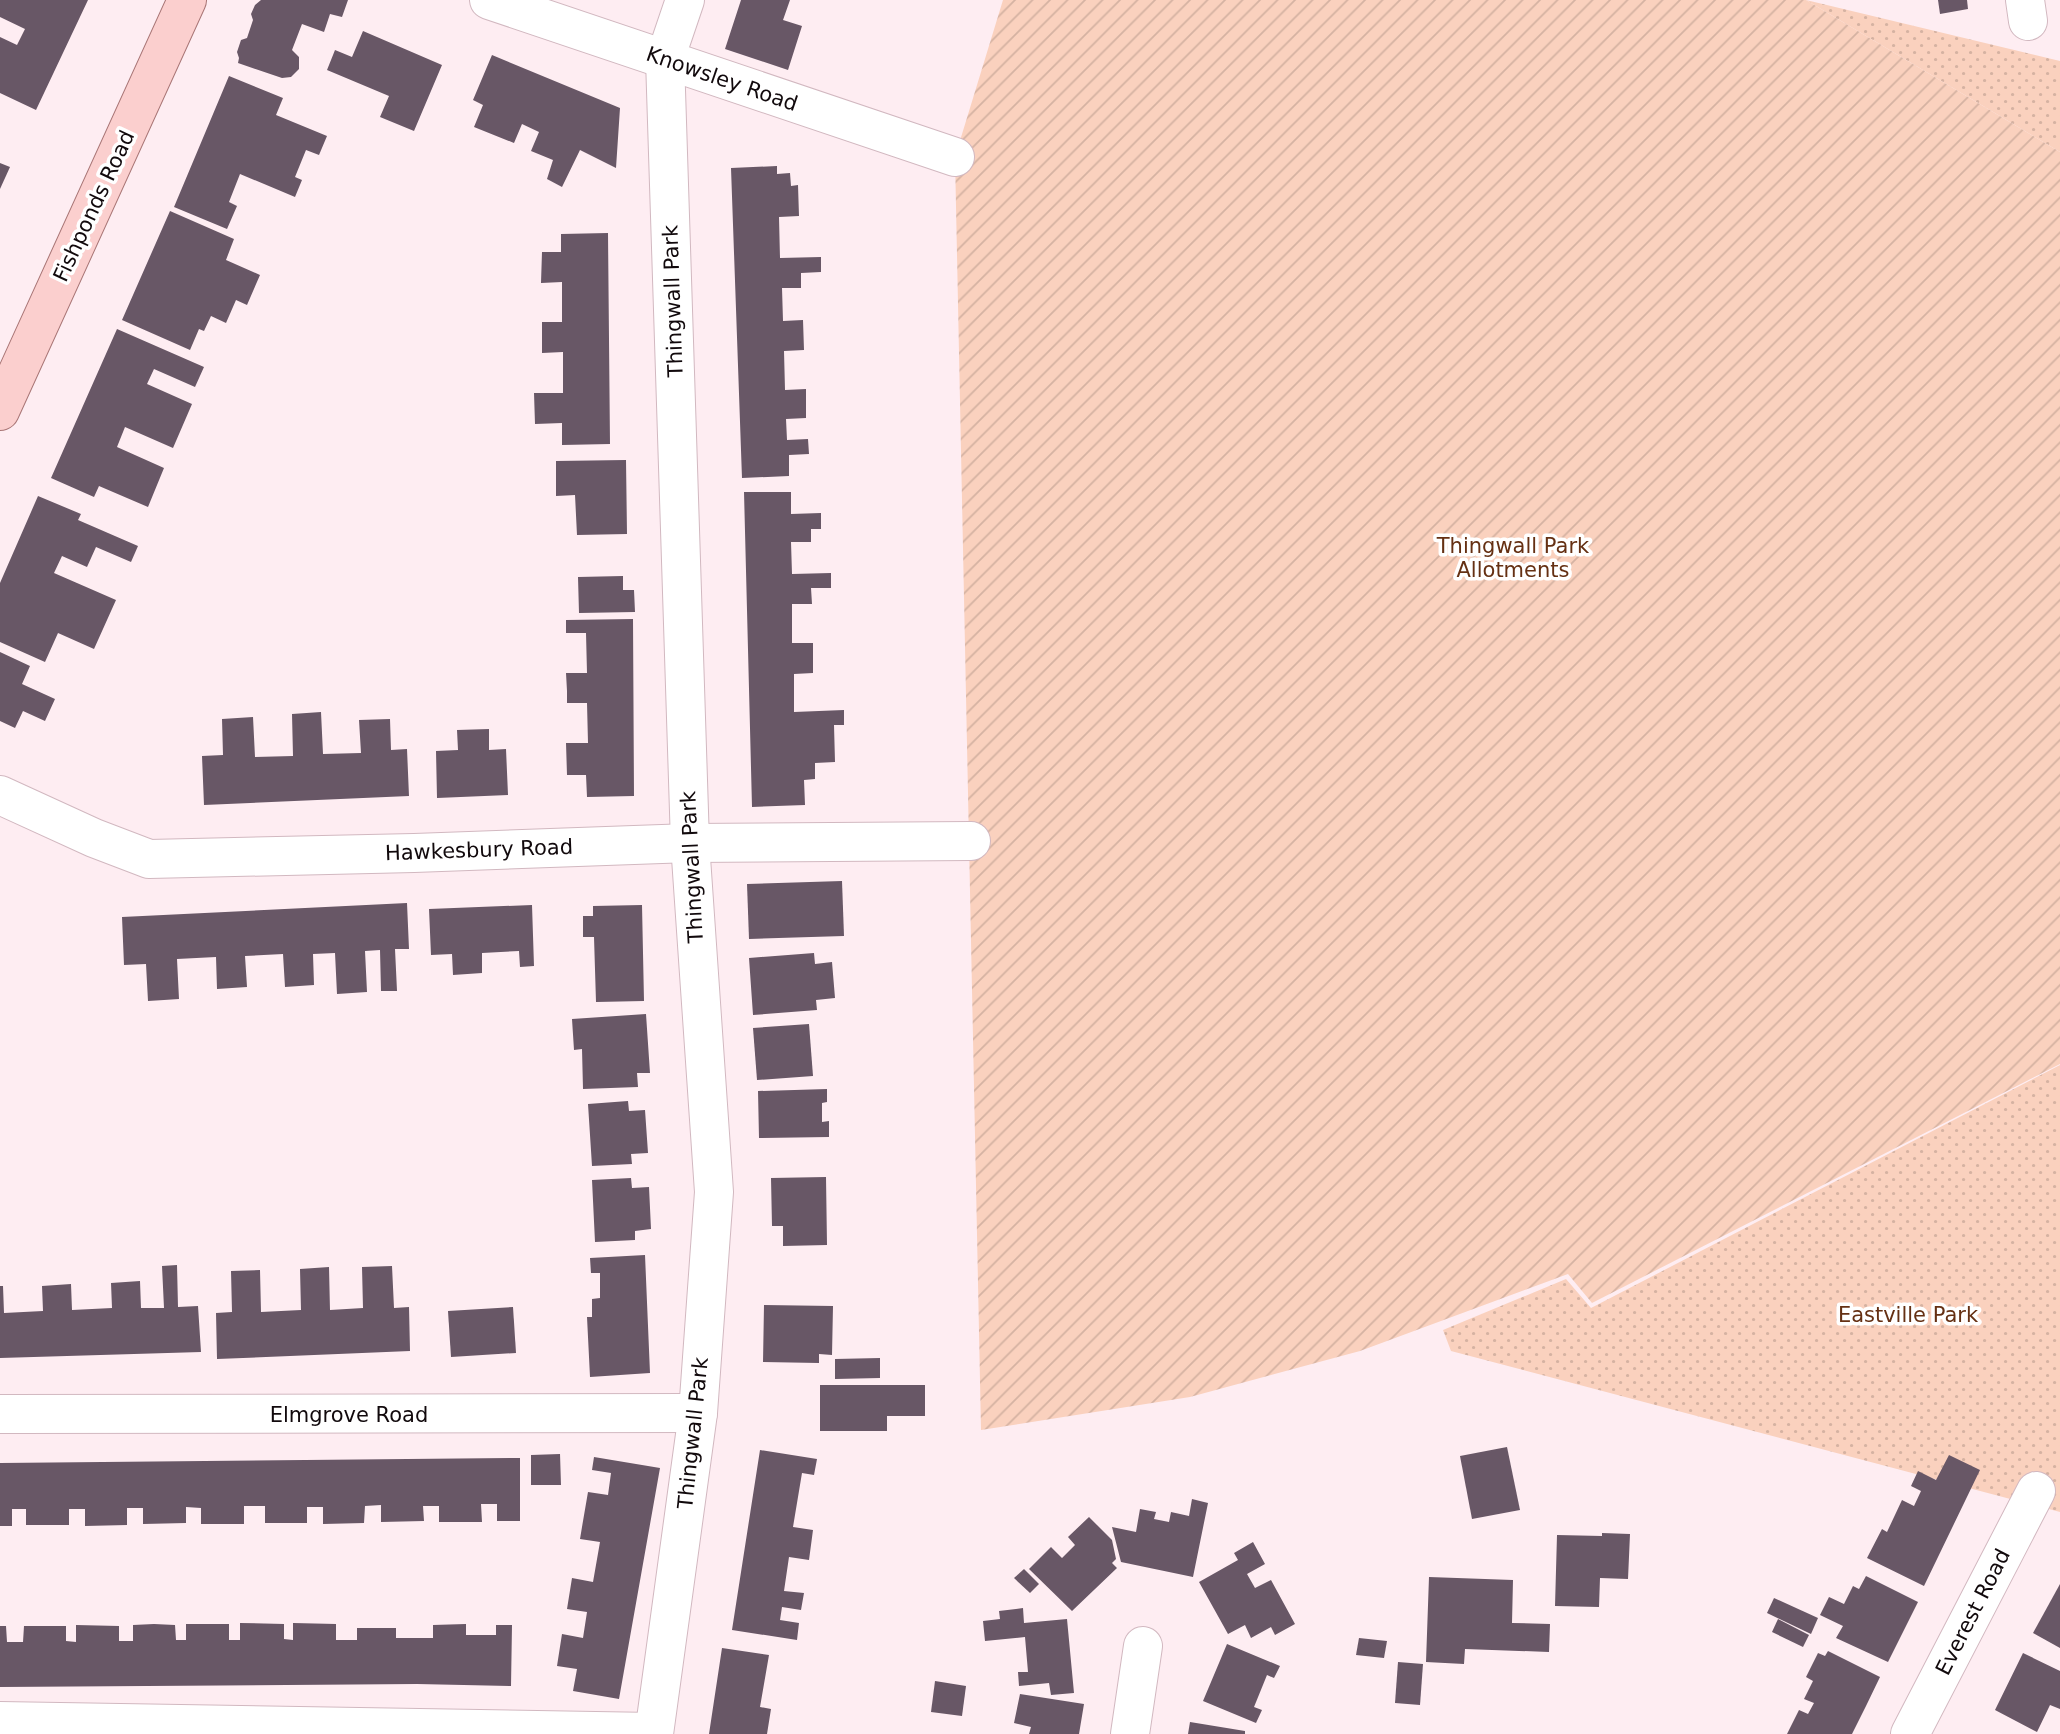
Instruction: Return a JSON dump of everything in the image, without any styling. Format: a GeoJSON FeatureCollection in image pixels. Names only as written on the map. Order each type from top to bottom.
{"type":"FeatureCollection","features":[{"type":"Feature","properties":{"kind":"main road","name":"Fishponds Road"},"geometry":{"type":"LineString","coordinates":[[0,411],[187,0]]}},
{"type":"Feature","properties":{"kind":"street","name":"Knowsley Road"},"geometry":{"type":"LineString","coordinates":[[489,0],[956,157]]}},
{"type":"Feature","properties":{"kind":"street","name":"Thingwall Park"},"geometry":{"type":"LineString","coordinates":[[654,1733],[698,1413],[714,1192],[690,843],[665,60],[685,0]]}},
{"type":"Feature","properties":{"kind":"street","name":"Hawkesbury Road"},"geometry":{"type":"LineString","coordinates":[[0,795],[94,838],[149,859],[690,843],[971,841]]}},
{"type":"Feature","properties":{"kind":"street","name":"Elmgrove Road"},"geometry":{"type":"LineString","coordinates":[[0,1414],[698,1413]]}},
{"type":"Feature","properties":{"kind":"street","name":"Everest Road"},"geometry":{"type":"LineString","coordinates":[[1910,1734],[2036,1490]]}},
{"type":"Feature","properties":{"kind":"street"},"geometry":{"type":"LineString","coordinates":[[1130,1734],[1143,1646]]}},
{"type":"Feature","properties":{"kind":"street"},"geometry":{"type":"LineString","coordinates":[[18,1725],[654,1733]]}},
{"type":"Feature","properties":{"kind":"green space","name":"Thingwall Park Allotments"},"geometry":{"type":"Polygon","coordinates":[[[1003,0],[1806,0],[2060,152],[2060,1064],[1592,1303],[1568,1274],[1360,1351],[1190,1397],[981,1430],[955,157],[1003,0]]]}},
{"type":"Feature","properties":{"kind":"green space"},"geometry":{"type":"Polygon","coordinates":[[[1806,0],[2060,61],[2060,152],[1806,0]]]}},
{"type":"Feature","properties":{"kind":"green space","name":"Eastville Park"},"geometry":{"type":"Polygon","coordinates":[[[2060,1065],[2060,1512],[1451,1351],[1443,1330],[1566,1279],[1591,1308],[2060,1065]]]}},
{"type":"Feature","properties":{"kind":"building"},"geometry":{"type":"Polygon","coordinates":[[[0,0],[88,0],[36,110],[0,93],[0,37],[17,45],[25,29],[0,17],[0,0]]]}},
{"type":"Feature","properties":{"kind":"building"},"geometry":{"type":"Polygon","coordinates":[[[261,0],[348,0],[342,17],[330,14],[324,32],[302,24],[292,50],[299,57],[299,69],[291,77],[282,78],[238,63],[237,52],[241,40],[247,38],[253,20],[251,14],[261,0]]]}},
{"type":"Feature","properties":{"kind":"building"},"geometry":{"type":"Polygon","coordinates":[[[741,0],[790,0],[783,20],[802,26],[788,70],[725,49],[741,0]]]}},
{"type":"Feature","properties":{"kind":"building"},"geometry":{"type":"Polygon","coordinates":[[[1938,0],[1967,0],[1968,9],[1940,14],[1938,0]]]}},
{"type":"Feature","properties":{"kind":"building"},"geometry":{"type":"Polygon","coordinates":[[[363,31],[442,65],[414,131],[380,117],[389,96],[327,70],[335,50],[352,57],[363,31]]]}},
{"type":"Feature","properties":{"kind":"building"},"geometry":{"type":"Polygon","coordinates":[[[492,55],[620,108],[616,168],[580,150],[562,187],[547,179],[553,160],[531,151],[539,132],[522,124],[514,143],[474,127],[483,105],[473,100],[492,55]]]}},
{"type":"Feature","properties":{"kind":"building"},"geometry":{"type":"Polygon","coordinates":[[[229,76],[283,98],[276,115],[327,136],[319,155],[306,150],[295,177],[302,180],[295,197],[240,174],[229,202],[237,206],[227,229],[174,207],[229,76]]]}},
{"type":"Feature","properties":{"kind":"building"},"geometry":{"type":"Polygon","coordinates":[[[0,163],[10,167],[0,189],[0,163]]]}},
{"type":"Feature","properties":{"kind":"building"},"geometry":{"type":"Polygon","coordinates":[[[777,166],[777,174],[790,173],[791,186],[798,185],[799,216],[779,217],[780,258],[821,257],[821,272],[801,273],[801,288],[782,288],[783,321],[803,320],[804,350],[784,351],[785,390],[806,389],[806,418],[786,419],[787,440],[808,439],[809,454],[789,455],[789,476],[742,478],[731,168],[777,166]]]}},
{"type":"Feature","properties":{"kind":"building"},"geometry":{"type":"Polygon","coordinates":[[[170,211],[234,239],[226,260],[260,275],[247,305],[236,300],[226,323],[211,316],[204,331],[199,329],[190,350],[122,320],[170,211]]]}},
{"type":"Feature","properties":{"kind":"building"},"geometry":{"type":"Polygon","coordinates":[[[608,233],[610,444],[562,445],[562,423],[535,424],[534,393],[563,393],[563,352],[542,353],[542,322],[562,322],[562,282],[541,283],[542,252],[561,252],[561,234],[608,233]]]}},
{"type":"Feature","properties":{"kind":"building"},"geometry":{"type":"Polygon","coordinates":[[[117,329],[204,367],[195,387],[154,369],[147,384],[192,404],[173,448],[125,427],[117,447],[164,468],[148,507],[99,486],[94,497],[51,478],[117,329]]]}},
{"type":"Feature","properties":{"kind":"building"},"geometry":{"type":"Polygon","coordinates":[[[626,460],[627,534],[577,535],[575,495],[556,496],[556,461],[626,460]]]}},
{"type":"Feature","properties":{"kind":"building"},"geometry":{"type":"Polygon","coordinates":[[[744,492],[791,492],[791,514],[821,513],[821,529],[811,529],[811,542],[791,542],[792,574],[831,573],[831,588],[811,588],[812,604],[792,604],[792,643],[813,643],[813,673],[794,674],[794,712],[844,710],[844,725],[834,725],[835,762],[815,763],[815,779],[804,780],[805,805],[752,807],[744,492]]]}},
{"type":"Feature","properties":{"kind":"building"},"geometry":{"type":"Polygon","coordinates":[[[38,496],[81,514],[78,520],[138,546],[131,562],[96,547],[87,567],[62,556],[54,573],[116,600],[94,649],[58,633],[45,662],[0,642],[0,583],[38,496]]]}},
{"type":"Feature","properties":{"kind":"building"},"geometry":{"type":"Polygon","coordinates":[[[623,576],[623,590],[634,590],[635,612],[579,613],[578,577],[623,576]]]}},
{"type":"Feature","properties":{"kind":"building"},"geometry":{"type":"Polygon","coordinates":[[[633,619],[634,796],[587,797],[586,775],[567,775],[566,743],[588,743],[587,703],[567,703],[566,673],[587,673],[586,633],[566,633],[566,620],[633,619]]]}},
{"type":"Feature","properties":{"kind":"building"},"geometry":{"type":"Polygon","coordinates":[[[0,652],[30,666],[22,684],[55,699],[45,721],[23,711],[15,728],[0,721],[0,652]]]}},
{"type":"Feature","properties":{"kind":"building"},"geometry":{"type":"Polygon","coordinates":[[[321,712],[323,754],[361,753],[359,720],[390,719],[391,750],[407,749],[409,796],[204,805],[202,756],[223,755],[222,719],[253,717],[255,757],[293,756],[292,714],[321,712]]]}},
{"type":"Feature","properties":{"kind":"building"},"geometry":{"type":"Polygon","coordinates":[[[489,729],[489,750],[506,749],[508,795],[437,798],[436,751],[458,750],[457,730],[489,729]]]}},
{"type":"Feature","properties":{"kind":"building"},"geometry":{"type":"Polygon","coordinates":[[[842,881],[844,936],[749,939],[747,884],[842,881]]]}},
{"type":"Feature","properties":{"kind":"building"},"geometry":{"type":"Polygon","coordinates":[[[407,903],[409,949],[395,949],[397,991],[381,991],[380,950],[365,951],[367,992],[337,994],[335,953],[313,954],[314,985],[285,987],[283,954],[245,956],[247,987],[217,989],[216,957],[177,959],[179,999],[148,1001],[146,964],[124,965],[122,917],[407,903]]]}},
{"type":"Feature","properties":{"kind":"building"},"geometry":{"type":"Polygon","coordinates":[[[532,905],[534,966],[520,967],[519,951],[482,953],[482,973],[453,975],[452,954],[431,955],[429,909],[532,905]]]}},
{"type":"Feature","properties":{"kind":"building"},"geometry":{"type":"Polygon","coordinates":[[[642,905],[644,1001],[596,1002],[594,937],[583,937],[583,916],[593,916],[593,906],[642,905]]]}},
{"type":"Feature","properties":{"kind":"building"},"geometry":{"type":"Polygon","coordinates":[[[814,953],[815,964],[832,962],[835,998],[816,1000],[817,1010],[753,1015],[749,958],[814,953]]]}},
{"type":"Feature","properties":{"kind":"building"},"geometry":{"type":"Polygon","coordinates":[[[646,1014],[650,1073],[637,1073],[638,1087],[583,1089],[582,1049],[574,1050],[572,1019],[646,1014]]]}},
{"type":"Feature","properties":{"kind":"building"},"geometry":{"type":"Polygon","coordinates":[[[809,1024],[813,1076],[757,1080],[753,1028],[809,1024]]]}},
{"type":"Feature","properties":{"kind":"building"},"geometry":{"type":"Polygon","coordinates":[[[827,1089],[827,1102],[822,1103],[822,1122],[829,1121],[829,1137],[759,1138],[758,1091],[827,1089]]]}},
{"type":"Feature","properties":{"kind":"building"},"geometry":{"type":"Polygon","coordinates":[[[628,1101],[629,1111],[645,1110],[648,1153],[631,1154],[632,1164],[592,1166],[588,1104],[628,1101]]]}},
{"type":"Feature","properties":{"kind":"building"},"geometry":{"type":"Polygon","coordinates":[[[826,1177],[827,1245],[783,1246],[783,1226],[772,1226],[771,1178],[826,1177]]]}},
{"type":"Feature","properties":{"kind":"building"},"geometry":{"type":"Polygon","coordinates":[[[631,1178],[632,1188],[649,1187],[651,1229],[635,1231],[635,1240],[595,1242],[592,1180],[631,1178]]]}},
{"type":"Feature","properties":{"kind":"building"},"geometry":{"type":"Polygon","coordinates":[[[645,1255],[650,1373],[590,1377],[587,1317],[592,1317],[592,1299],[600,1298],[600,1273],[591,1273],[590,1258],[645,1255]]]}},
{"type":"Feature","properties":{"kind":"building"},"geometry":{"type":"Polygon","coordinates":[[[177,1265],[178,1307],[198,1306],[201,1352],[0,1358],[0,1286],[3,1286],[4,1313],[43,1311],[42,1286],[71,1284],[72,1310],[112,1308],[111,1283],[140,1281],[141,1308],[164,1308],[162,1266],[177,1265]]]}},
{"type":"Feature","properties":{"kind":"building"},"geometry":{"type":"Polygon","coordinates":[[[392,1266],[394,1308],[409,1307],[410,1351],[217,1359],[216,1313],[232,1312],[231,1271],[260,1270],[261,1312],[301,1310],[300,1269],[329,1267],[330,1310],[363,1308],[362,1267],[392,1266]]]}},
{"type":"Feature","properties":{"kind":"building"},"geometry":{"type":"Polygon","coordinates":[[[764,1305],[833,1306],[832,1355],[819,1354],[819,1363],[763,1362],[764,1305]]]}},
{"type":"Feature","properties":{"kind":"building"},"geometry":{"type":"Polygon","coordinates":[[[513,1307],[516,1353],[451,1357],[448,1311],[513,1307]]]}},
{"type":"Feature","properties":{"kind":"building"},"geometry":{"type":"Polygon","coordinates":[[[880,1358],[880,1378],[835,1379],[835,1359],[880,1358]]]}},
{"type":"Feature","properties":{"kind":"building"},"geometry":{"type":"Polygon","coordinates":[[[820,1385],[925,1385],[925,1416],[887,1416],[887,1431],[820,1431],[820,1385]]]}},
{"type":"Feature","properties":{"kind":"building"},"geometry":{"type":"Polygon","coordinates":[[[1507,1447],[1520,1510],[1472,1519],[1460,1456],[1507,1447]]]}},
{"type":"Feature","properties":{"kind":"building"},"geometry":{"type":"Polygon","coordinates":[[[760,1450],[817,1459],[814,1475],[802,1473],[793,1527],[813,1530],[809,1560],[789,1557],[784,1591],[804,1593],[801,1610],[782,1607],[780,1620],[799,1623],[797,1640],[732,1630],[760,1450]]]}},
{"type":"Feature","properties":{"kind":"building"},"geometry":{"type":"Polygon","coordinates":[[[560,1454],[561,1485],[531,1485],[531,1455],[560,1454]]]}},
{"type":"Feature","properties":{"kind":"building"},"geometry":{"type":"Polygon","coordinates":[[[1949,1455],[1980,1470],[1924,1586],[1867,1558],[1882,1529],[1887,1532],[1902,1500],[1914,1506],[1921,1491],[1911,1486],[1918,1471],[1936,1480],[1949,1455]]]}},
{"type":"Feature","properties":{"kind":"building"},"geometry":{"type":"Polygon","coordinates":[[[594,1457],[660,1468],[619,1699],[573,1691],[577,1669],[557,1666],[562,1634],[583,1638],[587,1612],[567,1609],[572,1578],[593,1582],[600,1542],[580,1539],[588,1492],[608,1495],[611,1473],[592,1470],[594,1457]]]}},
{"type":"Feature","properties":{"kind":"building"},"geometry":{"type":"Polygon","coordinates":[[[520,1458],[520,1521],[497,1521],[497,1504],[481,1504],[482,1522],[439,1522],[439,1506],[423,1506],[424,1521],[381,1522],[381,1505],[365,1506],[364,1523],[323,1524],[323,1507],[307,1507],[307,1523],[265,1523],[265,1506],[244,1506],[244,1524],[201,1524],[201,1508],[186,1507],[186,1523],[143,1524],[143,1508],[127,1508],[127,1525],[85,1526],[85,1509],[69,1509],[69,1525],[26,1525],[26,1509],[12,1509],[12,1526],[0,1526],[0,1463],[520,1458]]]}},
{"type":"Feature","properties":{"kind":"building"},"geometry":{"type":"Polygon","coordinates":[[[1192,1499],[1208,1503],[1193,1577],[1121,1562],[1112,1527],[1136,1532],[1140,1509],[1156,1512],[1154,1519],[1169,1522],[1171,1512],[1189,1516],[1192,1499]]]}},
{"type":"Feature","properties":{"kind":"building"},"geometry":{"type":"Polygon","coordinates":[[[1089,1517],[1112,1540],[1116,1559],[1112,1563],[1117,1568],[1072,1611],[1029,1569],[1051,1547],[1062,1558],[1075,1545],[1068,1537],[1089,1517]]]}},
{"type":"Feature","properties":{"kind":"building"},"geometry":{"type":"Polygon","coordinates":[[[1602,1533],[1630,1534],[1628,1579],[1600,1578],[1599,1607],[1555,1606],[1557,1535],[1602,1536],[1602,1533]]]}},
{"type":"Feature","properties":{"kind":"building"},"geometry":{"type":"Polygon","coordinates":[[[1253,1542],[1265,1564],[1247,1574],[1255,1588],[1271,1580],[1295,1624],[1275,1635],[1271,1627],[1251,1638],[1245,1625],[1228,1634],[1199,1582],[1238,1560],[1234,1553],[1253,1542]]]}},
{"type":"Feature","properties":{"kind":"building"},"geometry":{"type":"Polygon","coordinates":[[[1024,1569],[1039,1584],[1030,1593],[1014,1578],[1024,1569]]]}},
{"type":"Feature","properties":{"kind":"building"},"geometry":{"type":"Polygon","coordinates":[[[1866,1576],[1918,1602],[1888,1662],[1836,1638],[1843,1626],[1820,1615],[1829,1597],[1844,1604],[1853,1586],[1859,1589],[1866,1576]]]}},
{"type":"Feature","properties":{"kind":"building"},"geometry":{"type":"Polygon","coordinates":[[[1429,1577],[1513,1580],[1512,1623],[1550,1624],[1549,1652],[1465,1649],[1464,1664],[1426,1662],[1429,1577]]]}},
{"type":"Feature","properties":{"kind":"building"},"geometry":{"type":"Polygon","coordinates":[[[2060,1584],[2060,1648],[2033,1633],[2060,1584]]]}},
{"type":"Feature","properties":{"kind":"building"},"geometry":{"type":"Polygon","coordinates":[[[1774,1598],[1818,1618],[1811,1634],[1767,1613],[1774,1598]]]}},
{"type":"Feature","properties":{"kind":"building"},"geometry":{"type":"Polygon","coordinates":[[[1023,1608],[1024,1623],[1067,1619],[1074,1693],[1051,1695],[1049,1683],[1019,1686],[1018,1672],[1028,1672],[1025,1637],[985,1641],[983,1621],[1000,1619],[999,1611],[1023,1608]]]}},
{"type":"Feature","properties":{"kind":"building"},"geometry":{"type":"Polygon","coordinates":[[[1778,1619],[1809,1635],[1803,1647],[1772,1632],[1778,1619]]]}},
{"type":"Feature","properties":{"kind":"building"},"geometry":{"type":"Polygon","coordinates":[[[240,1623],[284,1624],[284,1639],[293,1640],[293,1623],[336,1624],[336,1640],[357,1640],[357,1628],[396,1628],[396,1638],[433,1638],[433,1625],[466,1624],[466,1635],[496,1635],[496,1625],[512,1625],[511,1686],[417,1684],[0,1687],[0,1626],[6,1626],[7,1642],[23,1642],[24,1626],[66,1626],[66,1641],[76,1642],[76,1625],[119,1626],[119,1641],[133,1641],[133,1625],[154,1624],[175,1625],[176,1640],[186,1640],[186,1624],[229,1624],[229,1640],[240,1640],[240,1623]]]}},
{"type":"Feature","properties":{"kind":"building"},"geometry":{"type":"Polygon","coordinates":[[[1359,1638],[1387,1641],[1384,1658],[1356,1655],[1359,1638]]]}},
{"type":"Feature","properties":{"kind":"building"},"geometry":{"type":"Polygon","coordinates":[[[1227,1644],[1280,1666],[1274,1678],[1267,1675],[1254,1707],[1262,1710],[1256,1723],[1203,1701],[1227,1644]]]}},
{"type":"Feature","properties":{"kind":"building"},"geometry":{"type":"Polygon","coordinates":[[[722,1648],[769,1655],[760,1707],[771,1709],[767,1734],[709,1734],[722,1648]]]}},
{"type":"Feature","properties":{"kind":"building"},"geometry":{"type":"Polygon","coordinates":[[[1828,1651],[1880,1677],[1866,1706],[1852,1734],[1787,1734],[1799,1710],[1808,1714],[1814,1703],[1804,1699],[1813,1681],[1806,1677],[1818,1653],[1825,1656],[1828,1651]]]}},
{"type":"Feature","properties":{"kind":"building"},"geometry":{"type":"Polygon","coordinates":[[[2023,1653],[2060,1671],[2060,1709],[2050,1705],[2037,1732],[1995,1710],[2023,1653]]]}},
{"type":"Feature","properties":{"kind":"building"},"geometry":{"type":"Polygon","coordinates":[[[1398,1662],[1423,1664],[1420,1705],[1395,1703],[1398,1662]]]}},
{"type":"Feature","properties":{"kind":"building"},"geometry":{"type":"Polygon","coordinates":[[[935,1681],[966,1686],[962,1716],[931,1712],[935,1681]]]}},
{"type":"Feature","properties":{"kind":"building"},"geometry":{"type":"Polygon","coordinates":[[[1020,1694],[1084,1704],[1079,1734],[1029,1734],[1031,1727],[1014,1723],[1020,1694]]]}},
{"type":"Feature","properties":{"kind":"building"},"geometry":{"type":"Polygon","coordinates":[[[1190,1722],[1245,1731],[1245,1734],[1188,1734],[1190,1722]]]}}]}
